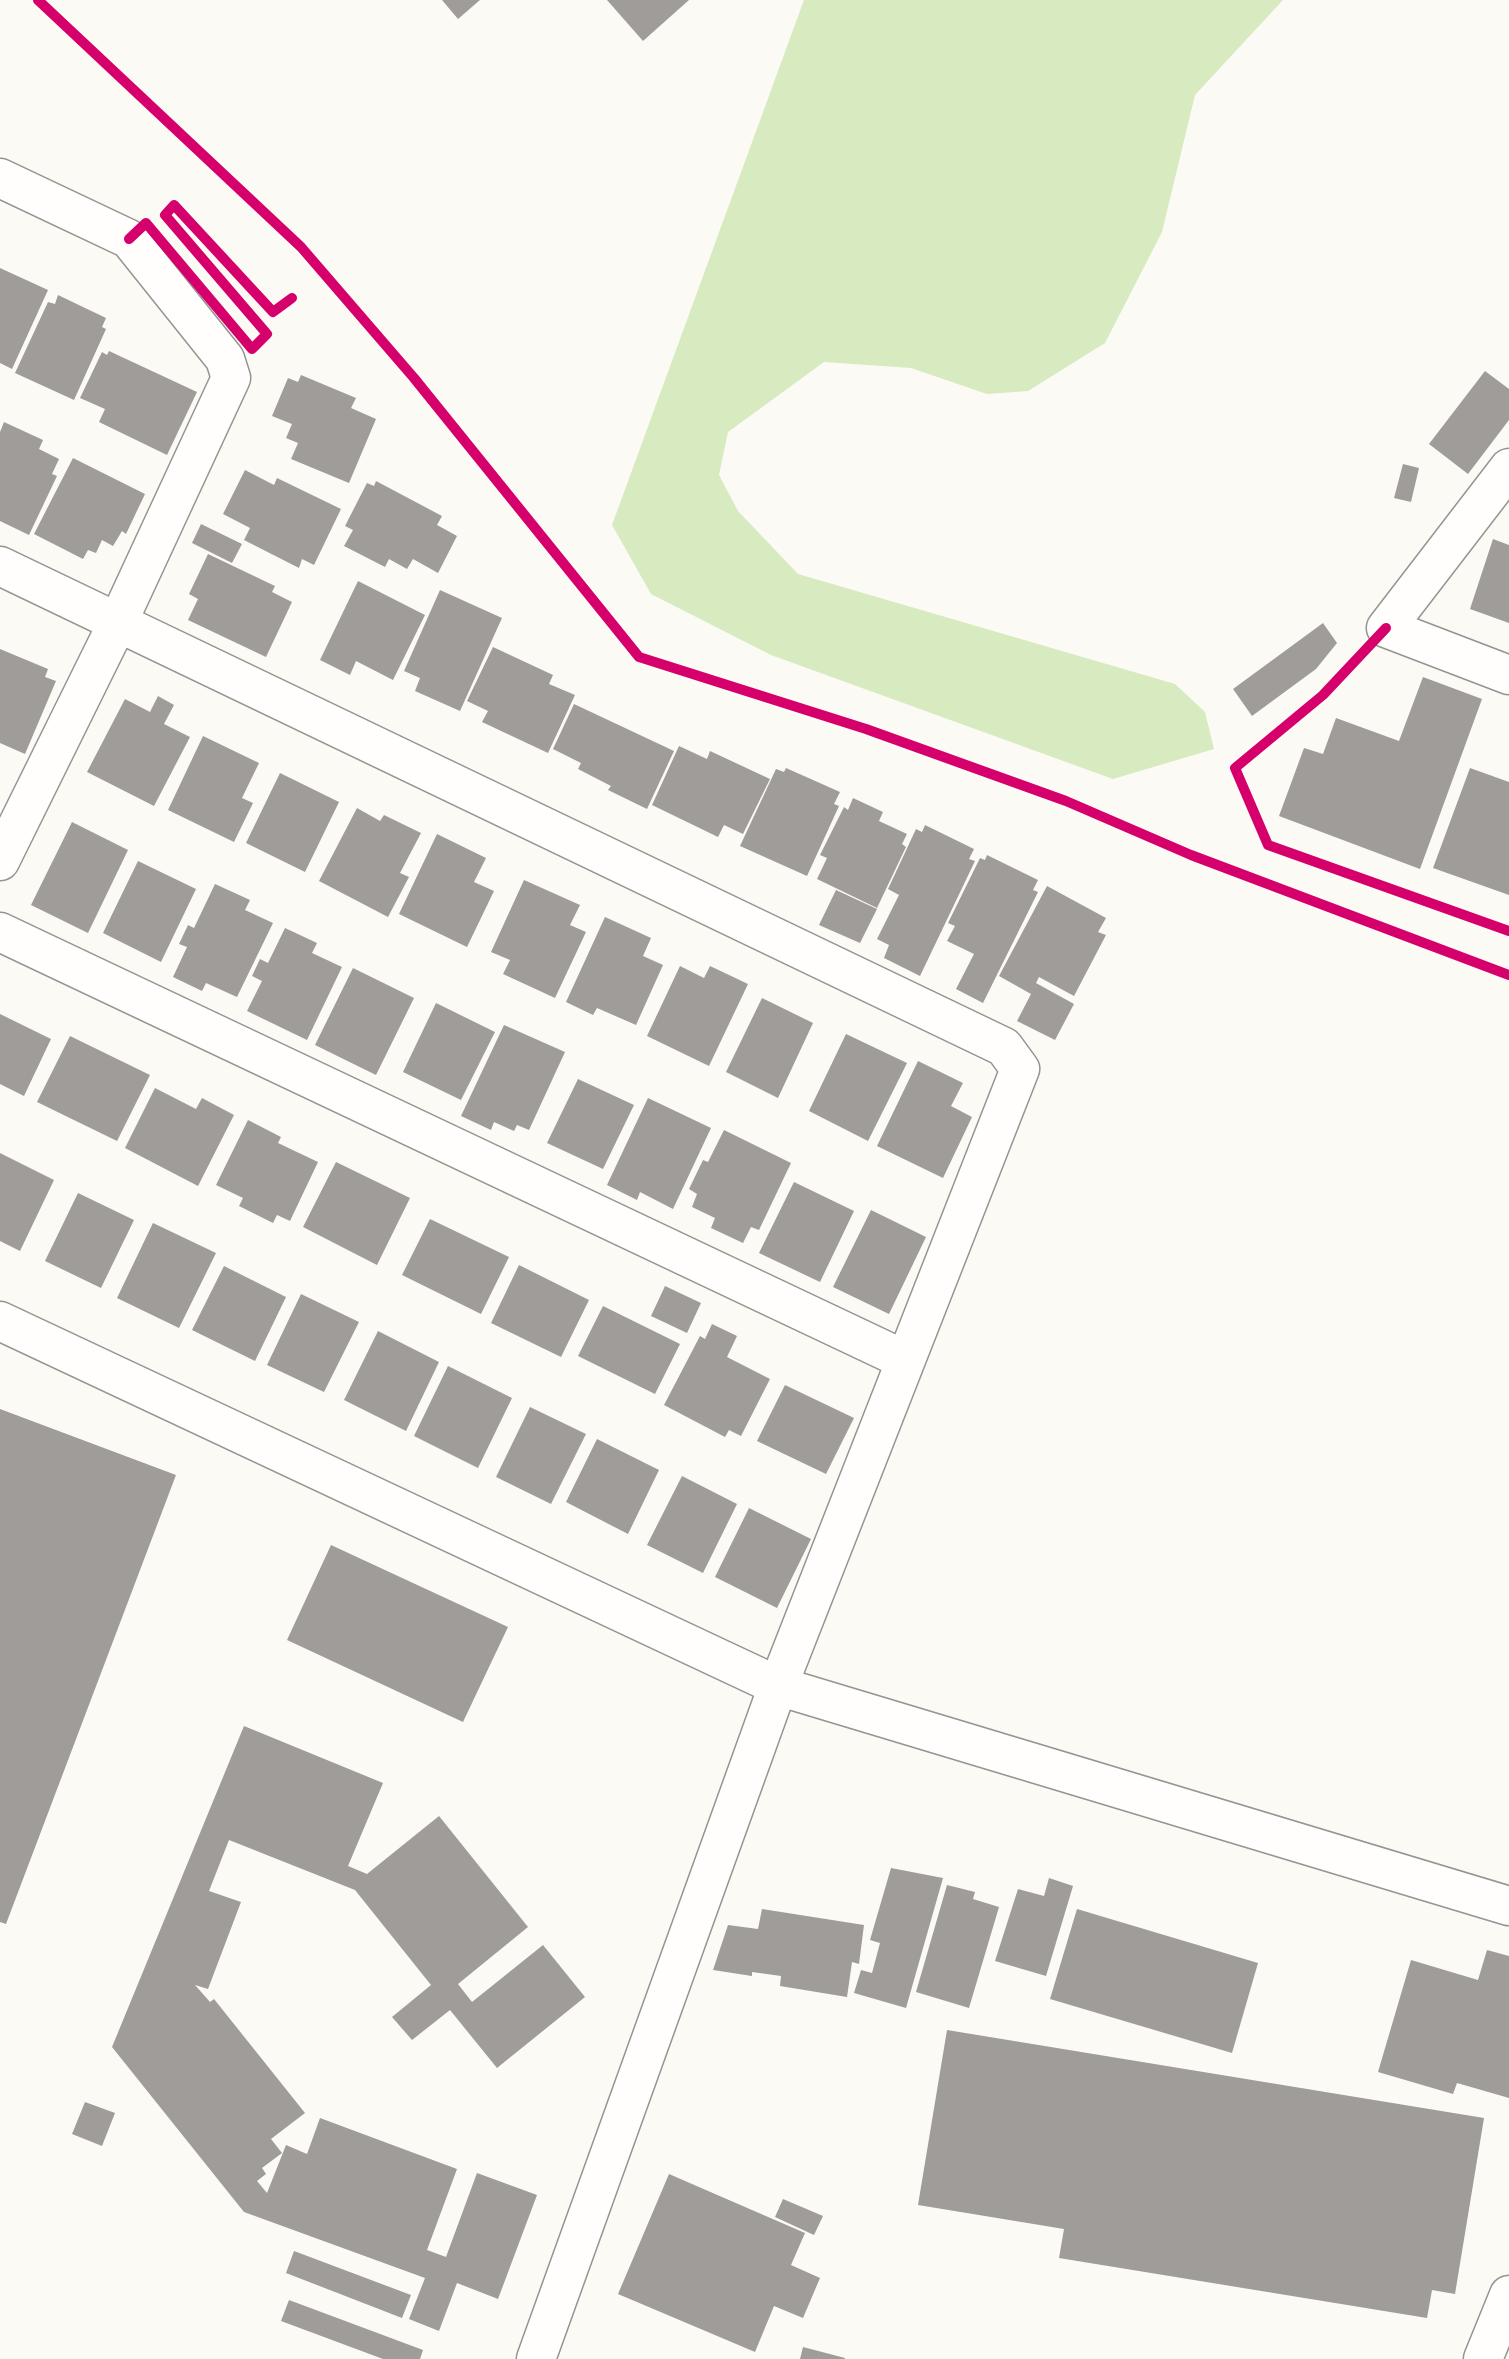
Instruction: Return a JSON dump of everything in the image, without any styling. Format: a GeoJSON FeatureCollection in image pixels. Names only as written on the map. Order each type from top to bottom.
{"type":"FeatureCollection","features":[{"type":"Feature","properties":{"kind":"street"},"geometry":{"type":"LineString","coordinates":[[0,178],[129,239],[225,359],[231,378],[118,622],[0,861]]}},
{"type":"Feature","properties":{"kind":"street"},"geometry":{"type":"LineString","coordinates":[[1509,468],[1386,628],[1509,675]]}},
{"type":"Feature","properties":{"kind":"street"},"geometry":{"type":"LineString","coordinates":[[0,566],[1004,1046],[1020,1069],[778,1686],[536,2359]]}},
{"type":"Feature","properties":{"kind":"street"},"geometry":{"type":"LineString","coordinates":[[0,932],[905,1360]]}},
{"type":"Feature","properties":{"kind":"street"},"geometry":{"type":"LineString","coordinates":[[0,1321],[778,1686],[1509,1906]]}},
{"type":"Feature","properties":{"kind":"street"},"geometry":{"type":"LineString","coordinates":[[1483,2359],[1509,2295]]}},
{"type":"Feature","properties":{"kind":"green space"},"geometry":{"type":"Polygon","coordinates":[[[804,0],[1283,0],[1195,95],[1162,232],[1105,343],[1028,391],[987,394],[911,368],[824,362],[728,432],[719,475],[738,511],[798,574],[1175,684],[1205,712],[1214,749],[1113,779],[771,655],[651,594],[612,525],[804,0]]]}},
{"type":"Feature","properties":{"kind":"building"},"geometry":{"type":"Polygon","coordinates":[[[442,0],[480,0],[458,19],[442,0]]]}},
{"type":"Feature","properties":{"kind":"building"},"geometry":{"type":"Polygon","coordinates":[[[607,0],[689,0],[643,41],[607,0]]]}},
{"type":"Feature","properties":{"kind":"building"},"geometry":{"type":"Polygon","coordinates":[[[0,268],[48,290],[12,369],[0,363],[0,268]]]}},
{"type":"Feature","properties":{"kind":"building"},"geometry":{"type":"Polygon","coordinates":[[[58,295],[106,318],[102,327],[106,329],[74,400],[15,373],[48,302],[55,304],[58,295]]]}},
{"type":"Feature","properties":{"kind":"building"},"geometry":{"type":"Polygon","coordinates":[[[109,351],[197,392],[167,455],[99,422],[105,409],[80,398],[102,352],[107,355],[109,351]]]}},
{"type":"Feature","properties":{"kind":"building"},"geometry":{"type":"Polygon","coordinates":[[[1485,371],[1509,389],[1509,420],[1468,474],[1429,444],[1485,371]]]}},
{"type":"Feature","properties":{"kind":"building"},"geometry":{"type":"Polygon","coordinates":[[[301,375],[356,398],[351,408],[376,419],[349,483],[291,459],[298,443],[286,438],[292,424],[272,416],[288,378],[298,382],[301,375]]]}},
{"type":"Feature","properties":{"kind":"building"},"geometry":{"type":"Polygon","coordinates":[[[4,422],[43,440],[39,449],[59,459],[52,474],[57,476],[29,535],[0,521],[0,432],[4,422]]]}},
{"type":"Feature","properties":{"kind":"building"},"geometry":{"type":"Polygon","coordinates":[[[73,458],[145,494],[126,534],[122,531],[113,546],[102,540],[96,553],[88,550],[83,559],[34,534],[73,458]]]}},
{"type":"Feature","properties":{"kind":"building"},"geometry":{"type":"Polygon","coordinates":[[[1403,464],[1419,468],[1411,502],[1394,498],[1403,464]]]}},
{"type":"Feature","properties":{"kind":"building"},"geometry":{"type":"Polygon","coordinates":[[[245,470],[274,485],[277,478],[341,509],[314,565],[302,559],[299,568],[244,540],[250,528],[223,514],[245,470]]]}},
{"type":"Feature","properties":{"kind":"building"},"geometry":{"type":"Polygon","coordinates":[[[376,481],[442,516],[437,525],[457,536],[438,573],[413,559],[407,569],[389,559],[385,567],[344,546],[353,530],[345,526],[367,483],[374,486],[376,481]]]}},
{"type":"Feature","properties":{"kind":"building"},"geometry":{"type":"Polygon","coordinates":[[[201,524],[242,544],[232,563],[192,543],[201,524]]]}},
{"type":"Feature","properties":{"kind":"building"},"geometry":{"type":"Polygon","coordinates":[[[1493,539],[1509,545],[1509,623],[1470,609],[1493,539]]]}},
{"type":"Feature","properties":{"kind":"building"},"geometry":{"type":"Polygon","coordinates":[[[208,554],[275,586],[272,592],[292,602],[266,657],[188,620],[198,599],[189,594],[208,554]]]}},
{"type":"Feature","properties":{"kind":"building"},"geometry":{"type":"Polygon","coordinates":[[[358,581],[425,615],[393,680],[356,661],[350,675],[320,660],[358,581]]]}},
{"type":"Feature","properties":{"kind":"building"},"geometry":{"type":"Polygon","coordinates":[[[440,590],[502,618],[460,711],[415,691],[420,678],[404,671],[440,590]]]}},
{"type":"Feature","properties":{"kind":"building"},"geometry":{"type":"Polygon","coordinates":[[[1323,623],[1337,643],[1316,669],[1252,716],[1233,689],[1323,623]]]}},
{"type":"Feature","properties":{"kind":"building"},"geometry":{"type":"Polygon","coordinates":[[[493,647],[553,675],[549,684],[575,695],[548,753],[482,722],[488,711],[467,701],[493,647]]]}},
{"type":"Feature","properties":{"kind":"building"},"geometry":{"type":"Polygon","coordinates":[[[0,649],[48,669],[45,677],[56,681],[25,754],[0,743],[0,649]]]}},
{"type":"Feature","properties":{"kind":"building"},"geometry":{"type":"Polygon","coordinates":[[[1423,677],[1482,699],[1420,869],[1279,816],[1304,748],[1323,754],[1336,718],[1399,741],[1423,677]]]}},
{"type":"Feature","properties":{"kind":"building"},"geometry":{"type":"Polygon","coordinates":[[[158,696],[174,705],[164,724],[190,737],[154,806],[87,772],[125,699],[150,712],[158,696]]]}},
{"type":"Feature","properties":{"kind":"building"},"geometry":{"type":"Polygon","coordinates":[[[574,704],[674,751],[647,809],[608,790],[611,786],[578,769],[581,763],[553,749],[574,704]]]}},
{"type":"Feature","properties":{"kind":"building"},"geometry":{"type":"Polygon","coordinates":[[[203,736],[259,763],[242,798],[253,803],[234,842],[168,810],[203,736]]]}},
{"type":"Feature","properties":{"kind":"building"},"geometry":{"type":"Polygon","coordinates":[[[679,746],[707,759],[710,751],[770,779],[743,834],[724,825],[718,837],[652,805],[679,746]]]}},
{"type":"Feature","properties":{"kind":"building"},"geometry":{"type":"Polygon","coordinates":[[[786,768],[840,792],[834,804],[839,806],[807,876],[740,846],[776,769],[784,772],[786,768]]]}},
{"type":"Feature","properties":{"kind":"building"},"geometry":{"type":"Polygon","coordinates":[[[1470,768],[1509,782],[1509,895],[1433,868],[1470,768]]]}},
{"type":"Feature","properties":{"kind":"building"},"geometry":{"type":"Polygon","coordinates":[[[280,773],[339,802],[305,872],[246,843],[280,773]]]}},
{"type":"Feature","properties":{"kind":"building"},"geometry":{"type":"Polygon","coordinates":[[[853,798],[883,812],[879,821],[907,834],[902,844],[906,847],[877,908],[817,879],[827,858],[820,855],[844,807],[848,810],[853,798]]]}},
{"type":"Feature","properties":{"kind":"building"},"geometry":{"type":"Polygon","coordinates":[[[357,808],[380,821],[384,815],[421,833],[400,873],[409,877],[388,917],[319,881],[357,808]]]}},
{"type":"Feature","properties":{"kind":"building"},"geometry":{"type":"Polygon","coordinates":[[[72,822],[128,850],[88,933],[31,905],[72,822]]]}},
{"type":"Feature","properties":{"kind":"building"},"geometry":{"type":"Polygon","coordinates":[[[925,825],[974,849],[969,859],[975,861],[920,976],[884,958],[889,945],[877,939],[899,895],[888,889],[916,829],[922,832],[925,825]]]}},
{"type":"Feature","properties":{"kind":"building"},"geometry":{"type":"Polygon","coordinates":[[[437,834],[486,858],[474,882],[494,891],[467,947],[399,914],[437,834]]]}},
{"type":"Feature","properties":{"kind":"building"},"geometry":{"type":"Polygon","coordinates":[[[987,855],[1038,880],[1033,890],[1038,892],[983,1003],[956,989],[974,954],[947,941],[955,926],[948,923],[980,858],[985,860],[987,855]]]}},
{"type":"Feature","properties":{"kind":"building"},"geometry":{"type":"Polygon","coordinates":[[[138,861],[196,889],[161,962],[103,933],[138,861]]]}},
{"type":"Feature","properties":{"kind":"building"},"geometry":{"type":"Polygon","coordinates":[[[524,880],[580,905],[570,925],[586,932],[555,998],[503,974],[510,960],[491,952],[524,880]]]}},
{"type":"Feature","properties":{"kind":"building"},"geometry":{"type":"Polygon","coordinates":[[[215,884],[250,900],[245,910],[273,923],[237,997],[206,983],[202,991],[173,977],[187,947],[179,944],[188,925],[194,928],[215,884]]]}},
{"type":"Feature","properties":{"kind":"building"},"geometry":{"type":"Polygon","coordinates":[[[1047,886],[1106,918],[1098,932],[1106,935],[1074,996],[1039,977],[1036,983],[1074,1004],[1055,1040],[1017,1021],[1031,994],[999,976],[1047,886]]]}},
{"type":"Feature","properties":{"kind":"building"},"geometry":{"type":"Polygon","coordinates":[[[836,890],[877,909],[860,943],[819,925],[836,890]]]}},
{"type":"Feature","properties":{"kind":"building"},"geometry":{"type":"Polygon","coordinates":[[[605,917],[651,938],[643,956],[663,965],[636,1025],[597,1008],[593,1015],[566,1002],[605,917]]]}},
{"type":"Feature","properties":{"kind":"building"},"geometry":{"type":"Polygon","coordinates":[[[285,928],[317,943],[312,953],[342,967],[307,1040],[247,1011],[262,981],[252,976],[260,959],[268,963],[285,928]]]}},
{"type":"Feature","properties":{"kind":"building"},"geometry":{"type":"Polygon","coordinates":[[[680,966],[704,978],[710,966],[748,984],[709,1066],[647,1036],[680,966]]]}},
{"type":"Feature","properties":{"kind":"building"},"geometry":{"type":"Polygon","coordinates":[[[353,968],[414,998],[376,1075],[315,1045],[353,968]]]}},
{"type":"Feature","properties":{"kind":"building"},"geometry":{"type":"Polygon","coordinates":[[[762,998],[813,1023],[778,1098],[726,1072],[762,998]]]}},
{"type":"Feature","properties":{"kind":"building"},"geometry":{"type":"Polygon","coordinates":[[[436,1003],[495,1032],[461,1100],[403,1072],[436,1003]]]}},
{"type":"Feature","properties":{"kind":"building"},"geometry":{"type":"Polygon","coordinates":[[[0,1014],[51,1039],[24,1096],[0,1084],[0,1014]]]}},
{"type":"Feature","properties":{"kind":"building"},"geometry":{"type":"Polygon","coordinates":[[[504,1025],[565,1052],[529,1130],[517,1125],[514,1131],[494,1122],[491,1130],[461,1116],[504,1025]]]}},
{"type":"Feature","properties":{"kind":"building"},"geometry":{"type":"Polygon","coordinates":[[[846,1034],[907,1063],[868,1141],[809,1111],[846,1034]]]}},
{"type":"Feature","properties":{"kind":"building"},"geometry":{"type":"Polygon","coordinates":[[[70,1036],[150,1075],[117,1141],[37,1102],[70,1036]]]}},
{"type":"Feature","properties":{"kind":"building"},"geometry":{"type":"Polygon","coordinates":[[[918,1061],[963,1083],[951,1106],[972,1117],[943,1178],[877,1146],[918,1061]]]}},
{"type":"Feature","properties":{"kind":"building"},"geometry":{"type":"Polygon","coordinates":[[[578,1079],[634,1105],[603,1169],[547,1143],[578,1079]]]}},
{"type":"Feature","properties":{"kind":"building"},"geometry":{"type":"Polygon","coordinates":[[[155,1088],[196,1109],[202,1098],[234,1115],[198,1186],[125,1148],[155,1088]]]}},
{"type":"Feature","properties":{"kind":"building"},"geometry":{"type":"Polygon","coordinates":[[[648,1098],[711,1128],[673,1209],[640,1192],[637,1200],[607,1185],[648,1098]]]}},
{"type":"Feature","properties":{"kind":"building"},"geometry":{"type":"Polygon","coordinates":[[[248,1120],[281,1137],[278,1143],[318,1162],[290,1221],[277,1215],[273,1223],[239,1206],[243,1198],[216,1185],[248,1120]]]}},
{"type":"Feature","properties":{"kind":"building"},"geometry":{"type":"Polygon","coordinates":[[[724,1130],[791,1163],[759,1230],[751,1227],[743,1243],[711,1228],[715,1218],[692,1207],[697,1194],[689,1189],[703,1160],[708,1162],[724,1130]]]}},
{"type":"Feature","properties":{"kind":"building"},"geometry":{"type":"Polygon","coordinates":[[[0,1153],[54,1180],[20,1251],[0,1241],[0,1153]]]}},
{"type":"Feature","properties":{"kind":"building"},"geometry":{"type":"Polygon","coordinates":[[[336,1162],[410,1198],[377,1265],[303,1227],[336,1162]]]}},
{"type":"Feature","properties":{"kind":"building"},"geometry":{"type":"Polygon","coordinates":[[[794,1182],[854,1211],[820,1282],[759,1253],[794,1182]]]}},
{"type":"Feature","properties":{"kind":"building"},"geometry":{"type":"Polygon","coordinates":[[[78,1193],[134,1220],[101,1288],[45,1261],[78,1193]]]}},
{"type":"Feature","properties":{"kind":"building"},"geometry":{"type":"Polygon","coordinates":[[[871,1210],[926,1237],[889,1314],[833,1287],[871,1210]]]}},
{"type":"Feature","properties":{"kind":"building"},"geometry":{"type":"Polygon","coordinates":[[[430,1219],[509,1257],[481,1314],[402,1275],[430,1219]]]}},
{"type":"Feature","properties":{"kind":"building"},"geometry":{"type":"Polygon","coordinates":[[[153,1223],[216,1253],[179,1328],[117,1298],[153,1223]]]}},
{"type":"Feature","properties":{"kind":"building"},"geometry":{"type":"Polygon","coordinates":[[[519,1265],[589,1300],[561,1357],[491,1323],[519,1265]]]}},
{"type":"Feature","properties":{"kind":"building"},"geometry":{"type":"Polygon","coordinates":[[[224,1266],[286,1297],[255,1361],[192,1330],[224,1266]]]}},
{"type":"Feature","properties":{"kind":"building"},"geometry":{"type":"Polygon","coordinates":[[[665,1286],[701,1303],[687,1333],[651,1316],[665,1286]]]}},
{"type":"Feature","properties":{"kind":"building"},"geometry":{"type":"Polygon","coordinates":[[[301,1294],[359,1322],[324,1392],[267,1365],[301,1294]]]}},
{"type":"Feature","properties":{"kind":"building"},"geometry":{"type":"Polygon","coordinates":[[[603,1306],[680,1344],[655,1394],[578,1356],[603,1306]]]}},
{"type":"Feature","properties":{"kind":"building"},"geometry":{"type":"Polygon","coordinates":[[[712,1324],[737,1336],[727,1357],[770,1379],[741,1436],[729,1430],[725,1437],[664,1405],[700,1336],[705,1339],[712,1324]]]}},
{"type":"Feature","properties":{"kind":"building"},"geometry":{"type":"Polygon","coordinates":[[[378,1331],[439,1362],[406,1431],[344,1400],[378,1331]]]}},
{"type":"Feature","properties":{"kind":"building"},"geometry":{"type":"Polygon","coordinates":[[[448,1366],[512,1398],[478,1468],[414,1436],[448,1366]]]}},
{"type":"Feature","properties":{"kind":"building"},"geometry":{"type":"Polygon","coordinates":[[[785,1385],[854,1418],[826,1474],[757,1441],[785,1385]]]}},
{"type":"Feature","properties":{"kind":"building"},"geometry":{"type":"Polygon","coordinates":[[[530,1407],[586,1434],[551,1504],[496,1477],[530,1407]]]}},
{"type":"Feature","properties":{"kind":"building"},"geometry":{"type":"Polygon","coordinates":[[[0,1409],[176,1475],[6,1924],[0,1922],[0,1409]]]}},
{"type":"Feature","properties":{"kind":"building"},"geometry":{"type":"Polygon","coordinates":[[[597,1439],[659,1470],[628,1534],[566,1502],[597,1439]]]}},
{"type":"Feature","properties":{"kind":"building"},"geometry":{"type":"Polygon","coordinates":[[[682,1476],[737,1504],[703,1573],[647,1545],[682,1476]]]}},
{"type":"Feature","properties":{"kind":"building"},"geometry":{"type":"Polygon","coordinates":[[[749,1508],[811,1539],[777,1608],[715,1577],[749,1508]]]}},
{"type":"Feature","properties":{"kind":"building"},"geometry":{"type":"Polygon","coordinates":[[[331,1545],[508,1627],[463,1722],[287,1640],[331,1545]]]}},
{"type":"Feature","properties":{"kind":"building"},"geometry":{"type":"Polygon","coordinates":[[[244,1726],[383,1783],[348,1866],[367,1874],[439,1816],[528,1927],[458,1984],[472,2002],[543,1945],[585,1997],[497,2068],[450,2010],[412,2040],[392,2017],[431,1985],[355,1890],[229,1840],[209,1891],[241,1902],[208,1989],[195,1985],[210,2002],[214,1999],[305,2113],[271,2139],[282,2153],[262,2168],[266,2174],[257,2181],[267,2193],[286,2145],[307,2154],[320,2118],[457,2169],[427,2250],[446,2257],[477,2173],[537,2195],[498,2299],[457,2283],[439,2331],[409,2319],[425,2278],[244,2212],[112,2047],[244,1726]]]}},
{"type":"Feature","properties":{"kind":"building"},"geometry":{"type":"Polygon","coordinates":[[[891,1868],[943,1878],[906,2008],[854,1993],[861,1970],[872,1973],[880,1943],[870,1940],[891,1868]]]}},
{"type":"Feature","properties":{"kind":"building"},"geometry":{"type":"Polygon","coordinates":[[[1049,1878],[1073,1886],[1046,1976],[995,1961],[1018,1889],[1044,1896],[1049,1878]]]}},
{"type":"Feature","properties":{"kind":"building"},"geometry":{"type":"Polygon","coordinates":[[[947,1885],[975,1892],[973,1899],[999,1907],[969,2008],[916,1992],[947,1885]]]}},
{"type":"Feature","properties":{"kind":"building"},"geometry":{"type":"Polygon","coordinates":[[[762,1909],[864,1925],[859,1964],[852,1962],[847,1997],[780,1986],[781,1976],[752,1972],[752,1976],[713,1970],[728,1925],[758,1929],[762,1909]]]}},
{"type":"Feature","properties":{"kind":"building"},"geometry":{"type":"Polygon","coordinates":[[[1077,1909],[1258,1963],[1232,2053],[1050,1999],[1077,1909]]]}},
{"type":"Feature","properties":{"kind":"building"},"geometry":{"type":"Polygon","coordinates":[[[1487,1950],[1509,1956],[1509,2098],[1457,2083],[1453,2094],[1378,2072],[1411,1960],[1478,1980],[1487,1950]]]}},
{"type":"Feature","properties":{"kind":"building"},"geometry":{"type":"Polygon","coordinates":[[[947,2030],[1484,2118],[1455,2294],[1432,2290],[1427,2318],[1059,2258],[1064,2229],[918,2205],[947,2030]]]}},
{"type":"Feature","properties":{"kind":"building"},"geometry":{"type":"Polygon","coordinates":[[[85,2102],[115,2113],[102,2146],[72,2134],[85,2102]]]}},
{"type":"Feature","properties":{"kind":"building"},"geometry":{"type":"Polygon","coordinates":[[[669,2174],[805,2233],[791,2265],[820,2278],[803,2318],[774,2306],[755,2352],[618,2294],[669,2174]]]}},
{"type":"Feature","properties":{"kind":"building"},"geometry":{"type":"Polygon","coordinates":[[[783,2199],[823,2216],[814,2235],[775,2217],[783,2199]]]}},
{"type":"Feature","properties":{"kind":"building"},"geometry":{"type":"Polygon","coordinates":[[[294,2251],[411,2295],[402,2318],[286,2273],[294,2251]]]}},
{"type":"Feature","properties":{"kind":"building"},"geometry":{"type":"Polygon","coordinates":[[[289,2300],[423,2350],[420,2359],[383,2359],[281,2321],[289,2300]]]}},
{"type":"Feature","properties":{"kind":"building"},"geometry":{"type":"Polygon","coordinates":[[[803,2347],[845,2358],[845,2359],[800,2359],[803,2347]]]}},
{"type":"Feature","properties":{"kind":"cycle path"},"geometry":{"type":"LineString","coordinates":[[38,0],[301,247],[414,378],[639,657],[866,729],[1066,801],[1191,855],[1509,975]]}},
{"type":"Feature","properties":{"kind":"cycle path"},"geometry":{"type":"LineString","coordinates":[[129,239],[146,223],[252,349],[267,334],[165,215],[174,205],[273,312],[292,298]]}},
{"type":"Feature","properties":{"kind":"cycle path"},"geometry":{"type":"LineString","coordinates":[[1386,628],[1323,695],[1235,768],[1268,845],[1509,931]]}}]}
